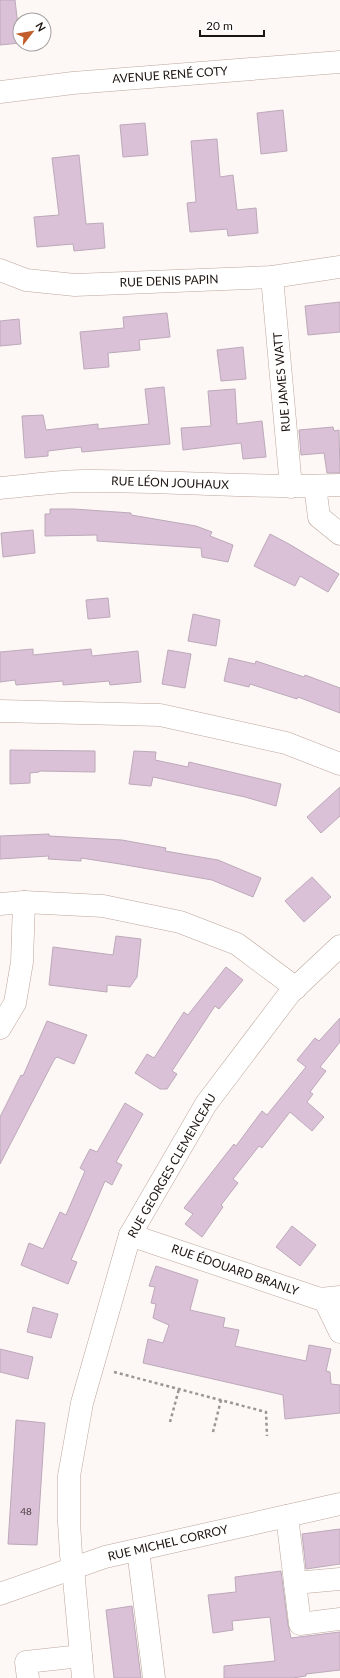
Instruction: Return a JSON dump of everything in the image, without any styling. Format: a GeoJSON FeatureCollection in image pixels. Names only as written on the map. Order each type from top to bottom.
{"type":"FeatureCollection","features":[{"type":"Feature","properties":{"kind":"street","name":"AVENUE RENÉ COTY"},"geometry":{"type":"LineString","coordinates":[[0,92],[73,83],[340,62]]}},
{"type":"Feature","properties":{"kind":"street","name":"RUE DENIS PAPIN"},"geometry":{"type":"LineString","coordinates":[[0,270],[26,280],[75,285],[272,277],[340,267]]}},
{"type":"Feature","properties":{"kind":"street","name":"RUE JAMES WATT"},"geometry":{"type":"LineString","coordinates":[[272,277],[291,487]]}},
{"type":"Feature","properties":{"kind":"street","name":"RUE LÉON JOUHAUX"},"geometry":{"type":"LineString","coordinates":[[0,488],[84,481],[200,483],[291,487],[340,485]]}},
{"type":"Feature","properties":{"kind":"street"},"geometry":{"type":"LineString","coordinates":[[315,486],[319,517],[340,534]]}},
{"type":"Feature","properties":{"kind":"street"},"geometry":{"type":"LineString","coordinates":[[0,711],[160,715],[286,743],[340,764]]}},
{"type":"Feature","properties":{"kind":"street"},"geometry":{"type":"LineString","coordinates":[[0,904],[24,902],[103,906],[180,922],[237,944],[296,988]]}},
{"type":"Feature","properties":{"kind":"street"},"geometry":{"type":"LineString","coordinates":[[0,1028],[15,1003],[22,962],[24,902]]}},
{"type":"Feature","properties":{"kind":"street","name":"RUE GEORGES CLEMENCEAU"},"geometry":{"type":"LineString","coordinates":[[83,1678],[71,1555],[69,1476],[82,1403],[130,1235],[206,1104],[296,988],[340,946]]}},
{"type":"Feature","properties":{"kind":"street","name":"RUE ÉDOUARD BRANLY"},"geometry":{"type":"LineString","coordinates":[[130,1235],[320,1299],[332,1298]]}},
{"type":"Feature","properties":{"kind":"street"},"geometry":{"type":"LineString","coordinates":[[332,1298],[340,1332]]}},
{"type":"Feature","properties":{"kind":"street","name":"RUE MICHEL CORROY"},"geometry":{"type":"LineString","coordinates":[[0,1594],[105,1557],[340,1504]]}},
{"type":"Feature","properties":{"kind":"street"},"geometry":{"type":"LineString","coordinates":[[287,1516],[300,1624],[340,1619]]}},
{"type":"Feature","properties":{"kind":"street"},"geometry":{"type":"LineString","coordinates":[[138,1550],[154,1678]]}},
{"type":"Feature","properties":{"kind":"street"},"geometry":{"type":"LineString","coordinates":[[295,1583],[340,1578]]}},
{"type":"Feature","properties":{"kind":"street"},"geometry":{"type":"LineString","coordinates":[[28,1678],[26,1662],[81,1656]]}},
{"type":"Feature","properties":{"kind":"path"},"geometry":{"type":"LineString","coordinates":[[92,1366],[266,1412],[267,1436]]}},
{"type":"Feature","properties":{"kind":"path"},"geometry":{"type":"LineString","coordinates":[[170,1422],[179,1389]]}},
{"type":"Feature","properties":{"kind":"path"},"geometry":{"type":"LineString","coordinates":[[213,1432],[221,1400]]}},
{"type":"Feature","properties":{"kind":"building"},"geometry":{"type":"Polygon","coordinates":[[[0,0],[15,0],[16,12],[12,12],[12,44],[0,45],[0,0]]]}},
{"type":"Feature","properties":{"kind":"building"},"geometry":{"type":"Polygon","coordinates":[[[283,110],[287,151],[261,154],[257,113],[283,110]]]}},
{"type":"Feature","properties":{"kind":"building"},"geometry":{"type":"Polygon","coordinates":[[[145,123],[148,155],[123,157],[120,125],[145,123]]]}},
{"type":"Feature","properties":{"kind":"building"},"geometry":{"type":"Polygon","coordinates":[[[217,139],[220,177],[233,175],[237,210],[256,208],[258,233],[228,236],[227,229],[190,232],[187,203],[196,202],[191,141],[217,139]]]}},
{"type":"Feature","properties":{"kind":"building"},"geometry":{"type":"Polygon","coordinates":[[[79,155],[86,224],[103,223],[105,248],[74,251],[73,244],[37,247],[34,217],[59,215],[52,158],[79,155]]]}},
{"type":"Feature","properties":{"kind":"building"},"geometry":{"type":"Polygon","coordinates":[[[340,302],[340,332],[308,335],[305,306],[340,302]]]}},
{"type":"Feature","properties":{"kind":"building"},"geometry":{"type":"Polygon","coordinates":[[[167,313],[170,337],[139,340],[140,350],[108,353],[109,367],[84,369],[80,332],[124,328],[123,317],[167,313]]]}},
{"type":"Feature","properties":{"kind":"building"},"geometry":{"type":"Polygon","coordinates":[[[19,319],[21,344],[0,346],[0,321],[19,319]]]}},
{"type":"Feature","properties":{"kind":"building"},"geometry":{"type":"Polygon","coordinates":[[[243,347],[246,379],[221,381],[217,350],[243,347]]]}},
{"type":"Feature","properties":{"kind":"building"},"geometry":{"type":"Polygon","coordinates":[[[164,387],[170,444],[82,452],[81,447],[48,451],[48,456],[25,458],[22,416],[43,415],[46,430],[98,424],[98,429],[149,424],[145,389],[164,387]]]}},
{"type":"Feature","properties":{"kind":"building"},"geometry":{"type":"Polygon","coordinates":[[[235,389],[237,424],[262,421],[266,457],[243,459],[241,443],[183,450],[181,428],[211,426],[208,391],[235,389]]]}},
{"type":"Feature","properties":{"kind":"building"},"geometry":{"type":"Polygon","coordinates":[[[333,427],[334,431],[339,430],[340,473],[327,473],[324,453],[301,455],[299,430],[333,427]]]}},
{"type":"Feature","properties":{"kind":"building"},"geometry":{"type":"Polygon","coordinates":[[[50,509],[131,513],[131,515],[196,526],[212,532],[210,536],[233,545],[228,562],[202,557],[201,548],[97,541],[97,535],[45,536],[45,514],[50,514],[50,509]]]}},
{"type":"Feature","properties":{"kind":"building"},"geometry":{"type":"Polygon","coordinates":[[[33,530],[35,553],[3,557],[1,533],[33,530]]]}},
{"type":"Feature","properties":{"kind":"building"},"geometry":{"type":"Polygon","coordinates":[[[270,534],[339,574],[328,592],[300,576],[295,586],[254,566],[270,534]]]}},
{"type":"Feature","properties":{"kind":"building"},"geometry":{"type":"Polygon","coordinates":[[[108,598],[110,617],[88,619],[86,600],[108,598]]]}},
{"type":"Feature","properties":{"kind":"building"},"geometry":{"type":"Polygon","coordinates":[[[193,614],[220,620],[216,646],[188,641],[193,614]]]}},
{"type":"Feature","properties":{"kind":"building"},"geometry":{"type":"Polygon","coordinates":[[[33,649],[33,655],[91,649],[92,656],[138,651],[141,682],[110,685],[109,681],[63,685],[63,681],[16,685],[15,680],[0,682],[0,652],[33,649]]]}},
{"type":"Feature","properties":{"kind":"building"},"geometry":{"type":"Polygon","coordinates":[[[168,650],[191,654],[185,688],[162,684],[168,650]]]}},
{"type":"Feature","properties":{"kind":"building"},"geometry":{"type":"Polygon","coordinates":[[[229,658],[255,664],[256,661],[304,677],[305,675],[340,688],[340,713],[298,697],[297,699],[250,684],[249,687],[224,681],[229,658]]]}},
{"type":"Feature","properties":{"kind":"building"},"geometry":{"type":"Polygon","coordinates":[[[10,750],[95,751],[95,772],[39,771],[30,773],[30,783],[10,784],[10,750]]]}},
{"type":"Feature","properties":{"kind":"building"},"geometry":{"type":"Polygon","coordinates":[[[134,751],[156,752],[155,760],[188,767],[189,762],[281,784],[276,806],[245,797],[153,777],[151,786],[129,784],[134,751]]]}},
{"type":"Feature","properties":{"kind":"building"},"geometry":{"type":"Polygon","coordinates":[[[340,787],[340,816],[321,833],[307,817],[340,787]]]}},
{"type":"Feature","properties":{"kind":"building"},"geometry":{"type":"Polygon","coordinates":[[[49,834],[49,836],[122,840],[166,848],[165,851],[218,860],[261,878],[253,897],[212,880],[81,858],[81,861],[48,859],[49,856],[0,859],[0,836],[49,834]]]}},
{"type":"Feature","properties":{"kind":"building"},"geometry":{"type":"Polygon","coordinates":[[[312,877],[331,897],[304,922],[285,901],[312,877]]]}},
{"type":"Feature","properties":{"kind":"building"},"geometry":{"type":"Polygon","coordinates":[[[116,936],[141,939],[137,977],[130,987],[107,985],[107,992],[49,985],[53,947],[113,955],[116,936]]]}},
{"type":"Feature","properties":{"kind":"building"},"geometry":{"type":"Polygon","coordinates":[[[226,967],[243,980],[219,1009],[215,1006],[172,1071],[177,1074],[167,1089],[160,1089],[135,1073],[147,1054],[154,1058],[184,1012],[188,1015],[226,967]]]}},
{"type":"Feature","properties":{"kind":"building"},"geometry":{"type":"Polygon","coordinates":[[[340,1018],[340,1042],[320,1067],[326,1071],[310,1092],[313,1094],[307,1102],[324,1117],[312,1131],[290,1112],[262,1148],[259,1146],[233,1179],[238,1183],[221,1205],[223,1207],[202,1237],[185,1224],[193,1214],[184,1208],[234,1144],[236,1146],[262,1111],[267,1115],[306,1067],[297,1060],[315,1038],[319,1041],[340,1018]]]}},
{"type":"Feature","properties":{"kind":"building"},"geometry":{"type":"Polygon","coordinates":[[[47,1021],[87,1035],[74,1064],[57,1057],[54,1060],[0,1164],[0,1117],[21,1075],[23,1076],[47,1021]]]}},
{"type":"Feature","properties":{"kind":"building"},"geometry":{"type":"Polygon","coordinates":[[[125,1103],[143,1114],[116,1162],[122,1165],[112,1185],[105,1181],[71,1260],[77,1262],[68,1284],[21,1265],[29,1243],[43,1249],[60,1212],[66,1215],[85,1171],[80,1168],[90,1149],[97,1152],[125,1103]]]}},
{"type":"Feature","properties":{"kind":"building"},"geometry":{"type":"Polygon","coordinates":[[[292,1226],[316,1245],[300,1266],[276,1247],[292,1226]]]}},
{"type":"Feature","properties":{"kind":"building"},"geometry":{"type":"Polygon","coordinates":[[[156,1266],[198,1280],[190,1310],[225,1318],[223,1327],[239,1330],[235,1346],[306,1361],[309,1345],[331,1349],[326,1371],[330,1372],[331,1384],[340,1385],[340,1413],[285,1419],[283,1395],[143,1363],[148,1339],[163,1343],[169,1325],[153,1318],[156,1304],[151,1303],[155,1287],[149,1286],[156,1266]]]}},
{"type":"Feature","properties":{"kind":"building"},"geometry":{"type":"Polygon","coordinates":[[[33,1307],[58,1314],[51,1338],[27,1332],[33,1307]]]}},
{"type":"Feature","properties":{"kind":"building"},"geometry":{"type":"Polygon","coordinates":[[[0,1349],[33,1357],[28,1379],[0,1372],[0,1349]]]}},
{"type":"Feature","properties":{"kind":"building"},"geometry":{"type":"Polygon","coordinates":[[[16,1420],[45,1423],[37,1545],[8,1544],[16,1420]]]}},
{"type":"Feature","properties":{"kind":"building"},"geometry":{"type":"Polygon","coordinates":[[[340,1529],[340,1564],[306,1569],[302,1534],[340,1529]]]}},
{"type":"Feature","properties":{"kind":"building"},"geometry":{"type":"Polygon","coordinates":[[[281,1571],[291,1638],[340,1632],[340,1670],[306,1674],[306,1676],[292,1678],[224,1678],[224,1666],[275,1661],[270,1617],[232,1621],[233,1630],[213,1633],[208,1595],[236,1592],[235,1577],[281,1571]]]}},
{"type":"Feature","properties":{"kind":"building"},"geometry":{"type":"Polygon","coordinates":[[[132,1606],[141,1678],[114,1678],[106,1610],[132,1606]]]}}]}
